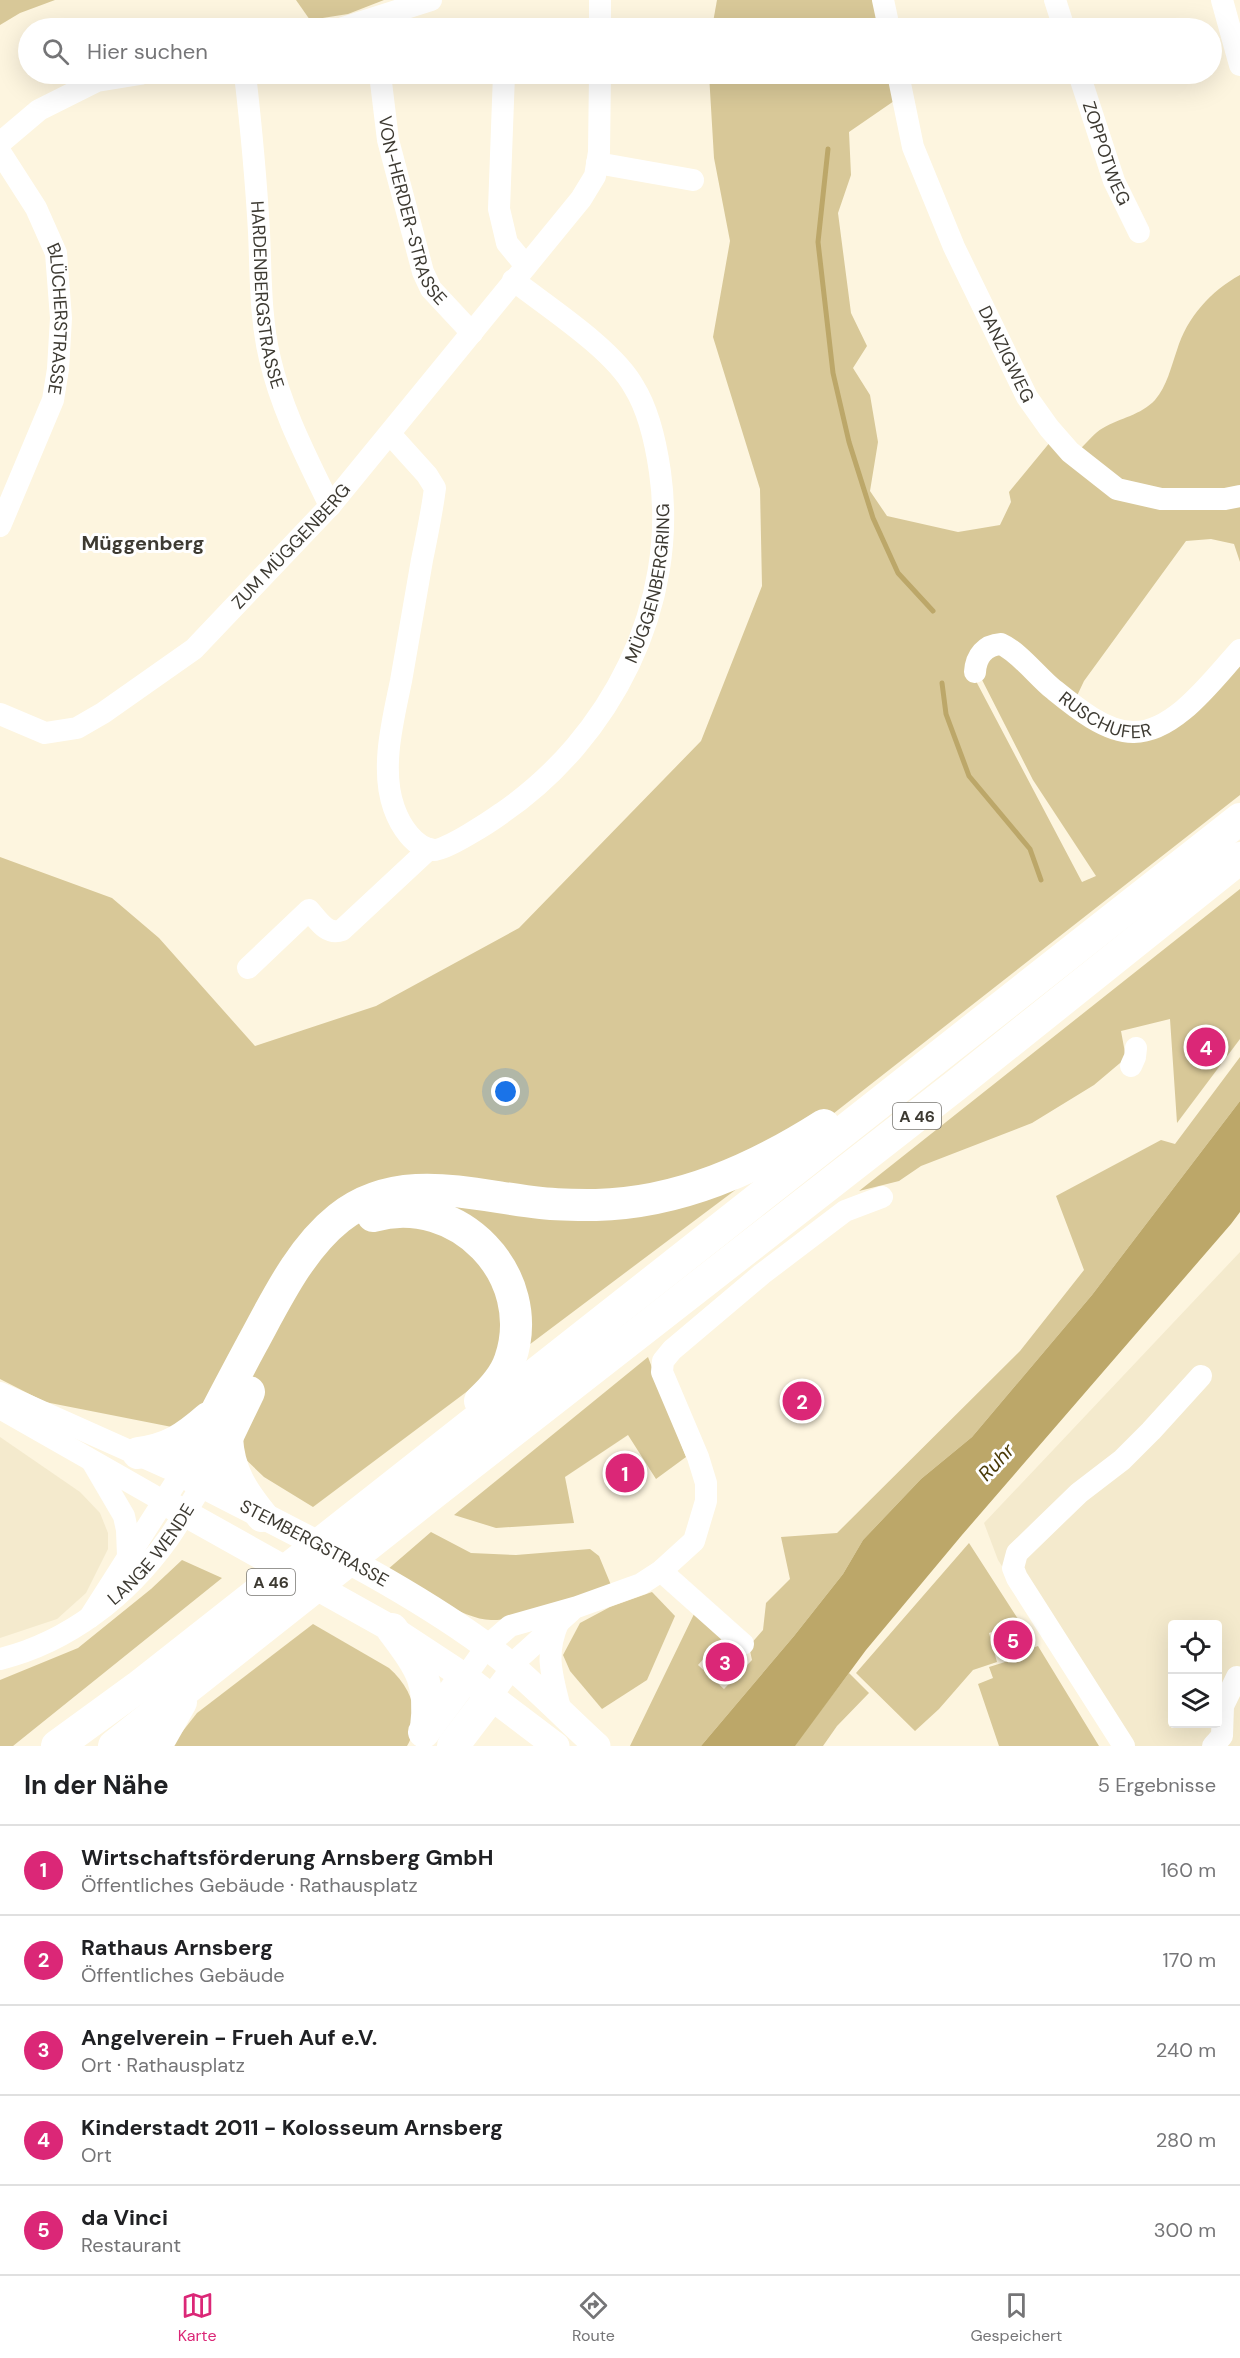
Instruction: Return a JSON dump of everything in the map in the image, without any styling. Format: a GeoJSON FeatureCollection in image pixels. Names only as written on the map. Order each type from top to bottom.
{"type":"FeatureCollection","features":[{"type":"Feature","properties":{"kind":"highway","name":"A 46"},"geometry":{"type":"LineString","coordinates":[[57,1746],[138,1687],[1240,819]]}},
{"type":"Feature","properties":{"kind":"highway","name":"A 46"},"geometry":{"type":"LineString","coordinates":[[114,1746],[955,1086],[1240,858]]}},
{"type":"Feature","properties":{"kind":"highway"},"geometry":{"type":"LineString","coordinates":[[262,1516],[243,1492],[228,1457],[221,1425],[272,1306],[298,1265],[319,1236],[363,1203],[380,1196],[418,1189],[447,1190],[542,1203],[596,1205],[630,1202],[689,1190],[744,1169],[777,1153],[832,1120],[909,1068],[957,1042]]}},
{"type":"Feature","properties":{"kind":"highway"},"geometry":{"type":"LineString","coordinates":[[192,1479],[293,1299],[323,1251],[346,1230],[372,1217],[388,1212],[414,1211],[432,1215],[458,1227],[482,1244],[490,1253],[501,1269],[514,1299],[516,1332],[510,1359],[504,1372],[486,1395],[407,1473]]}},
{"type":"Feature","properties":{"kind":"highway"},"geometry":{"type":"LineString","coordinates":[[138,1453],[158,1451],[182,1439],[221,1425]]}},
{"type":"Feature","properties":{"kind":"highway"},"geometry":{"type":"LineString","coordinates":[[392,1629],[420,1668],[426,1683],[429,1704],[421,1737]]}},
{"type":"Feature","properties":{"kind":"highway"},"geometry":{"type":"LineString","coordinates":[[421,1737],[465,1677]]}},
{"type":"Feature","properties":{"kind":"highway"},"geometry":{"type":"LineString","coordinates":[[156,1746],[192,1683]]}},
{"type":"Feature","properties":{"kind":"highway"},"geometry":{"type":"LineString","coordinates":[[453,1746],[491,1696]]}},
{"type":"Feature","properties":{"kind":"main road","name":"STEMBERGSTRASSE"},"geometry":{"type":"LineString","coordinates":[[192,1479],[393,1586],[447,1618],[512,1667],[597,1746]]}},
{"type":"Feature","properties":{"kind":"main road","name":"STEMBERGSTRASSE"},"geometry":{"type":"LineString","coordinates":[[173,1507],[392,1629],[465,1677],[556,1746]]}},
{"type":"Feature","properties":{"kind":"street"},"geometry":{"type":"LineString","coordinates":[[389,18],[431,0]]}},
{"type":"Feature","properties":{"kind":"street"},"geometry":{"type":"LineString","coordinates":[[600,0],[600,18]]}},
{"type":"Feature","properties":{"kind":"street"},"geometry":{"type":"LineString","coordinates":[[883,0],[887,18]]}},
{"type":"Feature","properties":{"kind":"street"},"geometry":{"type":"LineString","coordinates":[[1055,0],[1061,18]]}},
{"type":"Feature","properties":{"kind":"street"},"geometry":{"type":"LineString","coordinates":[[1222,0],[1240,65]]}},
{"type":"Feature","properties":{"kind":"street"},"geometry":{"type":"LineString","coordinates":[[0,143],[39,110],[91,84]]}},
{"type":"Feature","properties":{"kind":"street","name":"HARDENBERGSTRASSE"},"geometry":{"type":"LineString","coordinates":[[245,84],[255,154],[264,322],[269,356],[278,390],[293,427],[330,506]]}},
{"type":"Feature","properties":{"kind":"street","name":"VON-HERDER-STRASSE"},"geometry":{"type":"LineString","coordinates":[[381,84],[388,140],[423,272],[431,289],[472,333]]}},
{"type":"Feature","properties":{"kind":"street"},"geometry":{"type":"LineString","coordinates":[[504,84],[499,209],[507,243],[520,273]]}},
{"type":"Feature","properties":{"kind":"street","name":"ZUM MÜGGENBERG"},"geometry":{"type":"LineString","coordinates":[[0,714],[45,733],[77,728],[103,713],[194,649],[330,506],[581,199],[595,176],[600,84]]}},
{"type":"Feature","properties":{"kind":"street","name":"DANZIGWEG"},"geometry":{"type":"LineString","coordinates":[[900,84],[913,147],[954,247],[1027,397],[1041,418],[1070,452],[1117,489],[1161,500],[1225,499],[1240,496]]}},
{"type":"Feature","properties":{"kind":"street","name":"ZOPPOTWEG"},"geometry":{"type":"LineString","coordinates":[[1082,84],[1114,181],[1139,232]]}},
{"type":"Feature","properties":{"kind":"street","name":"BLÜCHERSTRASSE"},"geometry":{"type":"LineString","coordinates":[[0,152],[36,208],[56,253],[61,318],[58,369],[52,400],[0,526]]}},
{"type":"Feature","properties":{"kind":"street"},"geometry":{"type":"LineString","coordinates":[[597,163],[693,180]]}},
{"type":"Feature","properties":{"kind":"street","name":"MÜGGENBERGRING"},"geometry":{"type":"LineString","coordinates":[[248,968],[309,910],[328,931],[334,933],[342,930],[429,849],[440,850],[505,811],[538,785],[581,741],[606,705],[635,651],[651,607],[661,565],[664,526],[660,474],[648,422],[635,388],[622,369],[520,273]]}},
{"type":"Feature","properties":{"kind":"street"},"geometry":{"type":"LineString","coordinates":[[390,434],[427,475],[435,488],[393,722],[389,771],[392,801],[400,822],[415,841],[429,849]]}},
{"type":"Feature","properties":{"kind":"street","name":"RUSCHUFER"},"geometry":{"type":"LineString","coordinates":[[975,672],[980,655],[991,646],[998,644],[1006,646],[1053,689],[1087,714],[1110,726],[1132,732],[1152,728],[1169,721],[1197,696],[1240,651]]}},
{"type":"Feature","properties":{"kind":"street"},"geometry":{"type":"LineString","coordinates":[[465,1677],[487,1646],[510,1626],[568,1613],[641,1584],[661,1571],[694,1541],[706,1501],[706,1483],[698,1457],[664,1380],[661,1365],[663,1361],[693,1331],[837,1216],[853,1207],[882,1197]]}},
{"type":"Feature","properties":{"kind":"street"},"geometry":{"type":"LineString","coordinates":[[1124,1746],[1017,1578],[1013,1568],[1017,1553],[1079,1493],[1137,1445],[1201,1376]]}},
{"type":"Feature","properties":{"kind":"street","name":"STEMBERGSTRASSE"},"geometry":{"type":"LineString","coordinates":[[0,1393],[192,1479]]}},
{"type":"Feature","properties":{"kind":"street","name":"STEMBERGSTRASSE"},"geometry":{"type":"LineString","coordinates":[[0,1408],[173,1507]]}},
{"type":"Feature","properties":{"kind":"street","name":"LANGE WENDE"},"geometry":{"type":"LineString","coordinates":[[90,1459],[124,1516],[128,1530],[128,1556]]}},
{"type":"Feature","properties":{"kind":"street","name":"LANGE WENDE"},"geometry":{"type":"LineString","coordinates":[[90,1617],[128,1556],[173,1507],[192,1479]]}},
{"type":"Feature","properties":{"kind":"street","name":"LANGE WENDE"},"geometry":{"type":"LineString","coordinates":[[0,1659],[34,1650],[54,1641],[90,1617],[138,1575],[168,1538],[173,1507]]}},
{"type":"Feature","properties":{"kind":"street"},"geometry":{"type":"LineString","coordinates":[[661,1571],[743,1644]]}},
{"type":"Feature","properties":{"kind":"street"},"geometry":{"type":"LineString","coordinates":[[491,1696],[530,1646],[568,1613]]}},
{"type":"Feature","properties":{"kind":"street"},"geometry":{"type":"LineString","coordinates":[[561,1713],[549,1653],[553,1634],[568,1613]]}},
{"type":"Feature","properties":{"kind":"street"},"geometry":{"type":"LineString","coordinates":[[1213,1746],[1222,1736],[1223,1706],[1237,1677]]}},
{"type":"Feature","properties":{"kind":"shaded area"},"geometry":{"type":"Polygon","coordinates":[[[0,0],[55,0],[20,13],[0,25],[0,0]]]}},
{"type":"Feature","properties":{"kind":"shaded area"},"geometry":{"type":"Polygon","coordinates":[[[296,0],[384,0],[348,14],[309,18],[296,0]]]}},
{"type":"Feature","properties":{"kind":"shaded area"},"geometry":{"type":"Polygon","coordinates":[[[717,0],[877,0],[880,18],[714,18],[717,0]]]}},
{"type":"Feature","properties":{"kind":"shaded area"},"geometry":{"type":"Polygon","coordinates":[[[710,84],[891,84],[894,101],[849,132],[851,175],[838,213],[851,313],[867,346],[853,368],[870,395],[878,442],[870,491],[887,516],[958,532],[1000,525],[1011,502],[1009,492],[1051,441],[1093,478],[1136,500],[1159,506],[1184,508],[1211,506],[1240,500],[1240,562],[1234,544],[1211,539],[1186,541],[1084,681],[1075,700],[999,641],[986,646],[981,651],[975,662],[975,676],[1082,882],[1096,876],[1033,780],[978,672],[980,658],[991,651],[1001,649],[1009,652],[1042,683],[1082,715],[1103,727],[1125,733],[1147,733],[1177,719],[1196,702],[1240,654],[1240,795],[750,1179],[313,1507],[264,1477],[239,1453],[177,1428],[45,1402],[0,1379],[0,857],[112,898],[159,938],[255,1046],[376,1006],[519,928],[701,741],[762,586],[760,489],[713,337],[730,241],[714,158],[710,84]]]}},
{"type":"Feature","properties":{"kind":"shaded area"},"geometry":{"type":"Polygon","coordinates":[[[1240,275],[1240,489],[1139,493],[1079,450],[1100,430],[1143,409],[1155,400],[1166,383],[1181,338],[1194,316],[1210,297],[1240,275]]]}},
{"type":"Feature","properties":{"kind":"shaded area"},"geometry":{"type":"Polygon","coordinates":[[[1240,889],[1240,1039],[1177,1123],[1170,1019],[1121,1031],[1126,1058],[1094,1085],[1032,1123],[921,1166],[899,1181],[859,1191],[1240,889]]]}},
{"type":"Feature","properties":{"kind":"shaded area"},"geometry":{"type":"Polygon","coordinates":[[[1240,1057],[1240,1101],[1092,1295],[972,1437],[921,1479],[863,1540],[843,1574],[701,1746],[630,1746],[695,1612],[723,1637],[698,1665],[724,1689],[752,1660],[749,1646],[763,1630],[766,1603],[790,1579],[781,1537],[837,1533],[1020,1351],[1084,1270],[1056,1196],[1161,1140],[1175,1144],[1240,1057]]]}},
{"type":"Feature","properties":{"kind":"shaded area"},"geometry":{"type":"Polygon","coordinates":[[[1240,1252],[1240,1746],[1117,1746],[998,1560],[984,1523],[1240,1252]]]}},
{"type":"Feature","properties":{"kind":"shaded area"},"geometry":{"type":"Polygon","coordinates":[[[648,1357],[686,1457],[656,1479],[628,1435],[565,1477],[574,1523],[496,1528],[454,1515],[648,1357]]]}},
{"type":"Feature","properties":{"kind":"shaded area"},"geometry":{"type":"Polygon","coordinates":[[[0,1437],[80,1492],[100,1513],[108,1533],[108,1549],[86,1593],[57,1619],[0,1638],[0,1437]]]}},
{"type":"Feature","properties":{"kind":"shaded area"},"geometry":{"type":"Polygon","coordinates":[[[431,1532],[471,1553],[516,1555],[590,1549],[599,1556],[611,1585],[520,1617],[491,1620],[466,1614],[387,1570],[431,1532]]]}},
{"type":"Feature","properties":{"kind":"shaded area"},"geometry":{"type":"Polygon","coordinates":[[[969,1543],[1020,1622],[989,1633],[997,1662],[973,1670],[939,1709],[915,1731],[856,1673],[969,1543]]]}},
{"type":"Feature","properties":{"kind":"shaded area"},"geometry":{"type":"Polygon","coordinates":[[[182,1560],[222,1578],[13,1746],[0,1746],[0,1680],[78,1648],[151,1589],[182,1560]]]}},
{"type":"Feature","properties":{"kind":"shaded area"},"geometry":{"type":"Polygon","coordinates":[[[652,1592],[675,1616],[647,1680],[602,1709],[570,1671],[563,1655],[580,1623],[610,1607],[652,1592]]]}},
{"type":"Feature","properties":{"kind":"shaded area"},"geometry":{"type":"Polygon","coordinates":[[[313,1624],[389,1668],[404,1685],[413,1704],[414,1714],[412,1735],[407,1746],[171,1746],[197,1713],[313,1624]]]}},
{"type":"Feature","properties":{"kind":"shaded area"},"geometry":{"type":"Polygon","coordinates":[[[1038,1646],[1099,1746],[999,1746],[978,1684],[993,1678],[989,1667],[1031,1654],[1029,1649],[1038,1646]]]}},
{"type":"Feature","properties":{"kind":"shaded area"},"geometry":{"type":"Polygon","coordinates":[[[849,1673],[869,1693],[837,1726],[823,1746],[794,1746],[849,1673]]]}},
{"type":"Feature","properties":{"kind":"water","name":"Ruhr"},"geometry":{"type":"Polygon","coordinates":[[[1240,1101],[1240,1212],[866,1650],[795,1746],[701,1746],[843,1574],[863,1540],[921,1479],[972,1437],[1092,1295],[1240,1101]]]}},
{"type":"Feature","properties":{"kind":"waterway"},"geometry":{"type":"LineString","coordinates":[[828,149],[818,242],[833,373],[849,442],[873,518],[898,573],[933,611]]}},
{"type":"Feature","properties":{"kind":"waterway"},"geometry":{"type":"LineString","coordinates":[[942,683],[946,714],[969,776],[1030,849],[1041,880]]}},
{"type":"Feature","properties":{"kind":"place","name":"Kinderstadt 2011 - Kolosseum Arnsberg"},"geometry":{"type":"Point","coordinates":[1206,1047]}},
{"type":"Feature","properties":{"kind":"place","name":"Rathaus Arnsberg"},"geometry":{"type":"Point","coordinates":[802,1401]}},
{"type":"Feature","properties":{"kind":"place","name":"Wirtschaftsförderung Arnsberg GmbH"},"geometry":{"type":"Point","coordinates":[625,1473]}},
{"type":"Feature","properties":{"kind":"place","name":"da Vinci"},"geometry":{"type":"Point","coordinates":[1013,1640]}},
{"type":"Feature","properties":{"kind":"place","name":"Angelverein - Frueh Auf e.V."},"geometry":{"type":"Point","coordinates":[725,1662]}},
{"type":"Feature","properties":{"kind":"district","name":"Müggenberg"},"geometry":{"type":"Point","coordinates":[143,543]}}]}
